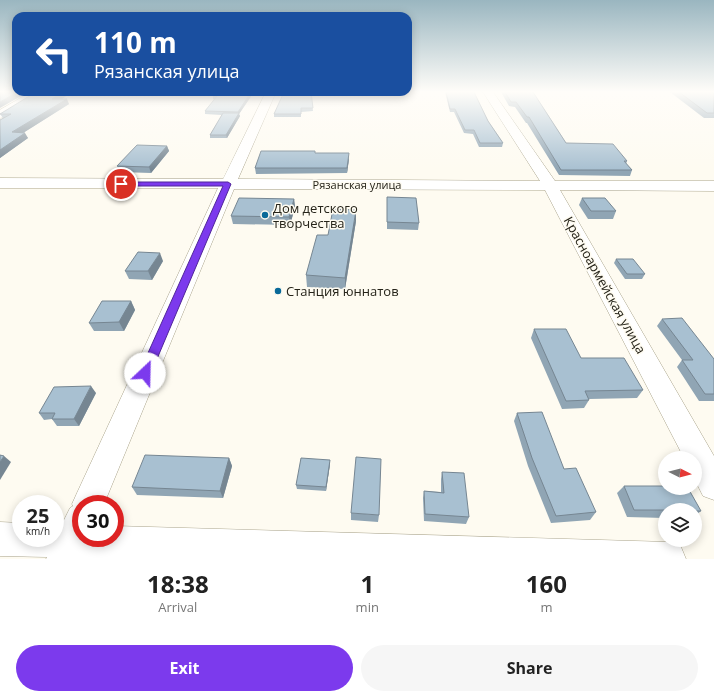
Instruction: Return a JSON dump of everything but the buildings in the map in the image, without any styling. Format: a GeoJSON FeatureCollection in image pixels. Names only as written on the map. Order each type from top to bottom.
{"type":"FeatureCollection","features":[{"type":"Feature","properties":{"kind":"street"},"geometry":{"type":"LineString","coordinates":[[92,495],[228,184],[259,118]]}},
{"type":"Feature","properties":{"kind":"street","name":"Красноармейская улица"},"geometry":{"type":"LineString","coordinates":[[505,118],[550,185],[714,484]]}},
{"type":"Feature","properties":{"kind":"street","name":"Рязанская улица"},"geometry":{"type":"LineString","coordinates":[[0,183],[714,186]]}},
{"type":"Feature","properties":{"kind":"street"},"geometry":{"type":"LineString","coordinates":[[0,539],[72,540]]}},
{"type":"Feature","properties":{"kind":"street"},"geometry":{"type":"LineString","coordinates":[[124,542],[669,559]]}},
{"type":"Feature","properties":{"kind":"place","name":"Дом детского творчества"},"geometry":{"type":"Point","coordinates":[265,215]}},
{"type":"Feature","properties":{"kind":"place","name":"Станция юннатов"},"geometry":{"type":"Point","coordinates":[278,291]}},
{"type":"Feature","properties":{"kind":"route"},"geometry":{"type":"LineString","coordinates":[[121,184],[228,184],[145,373]]}}]}
